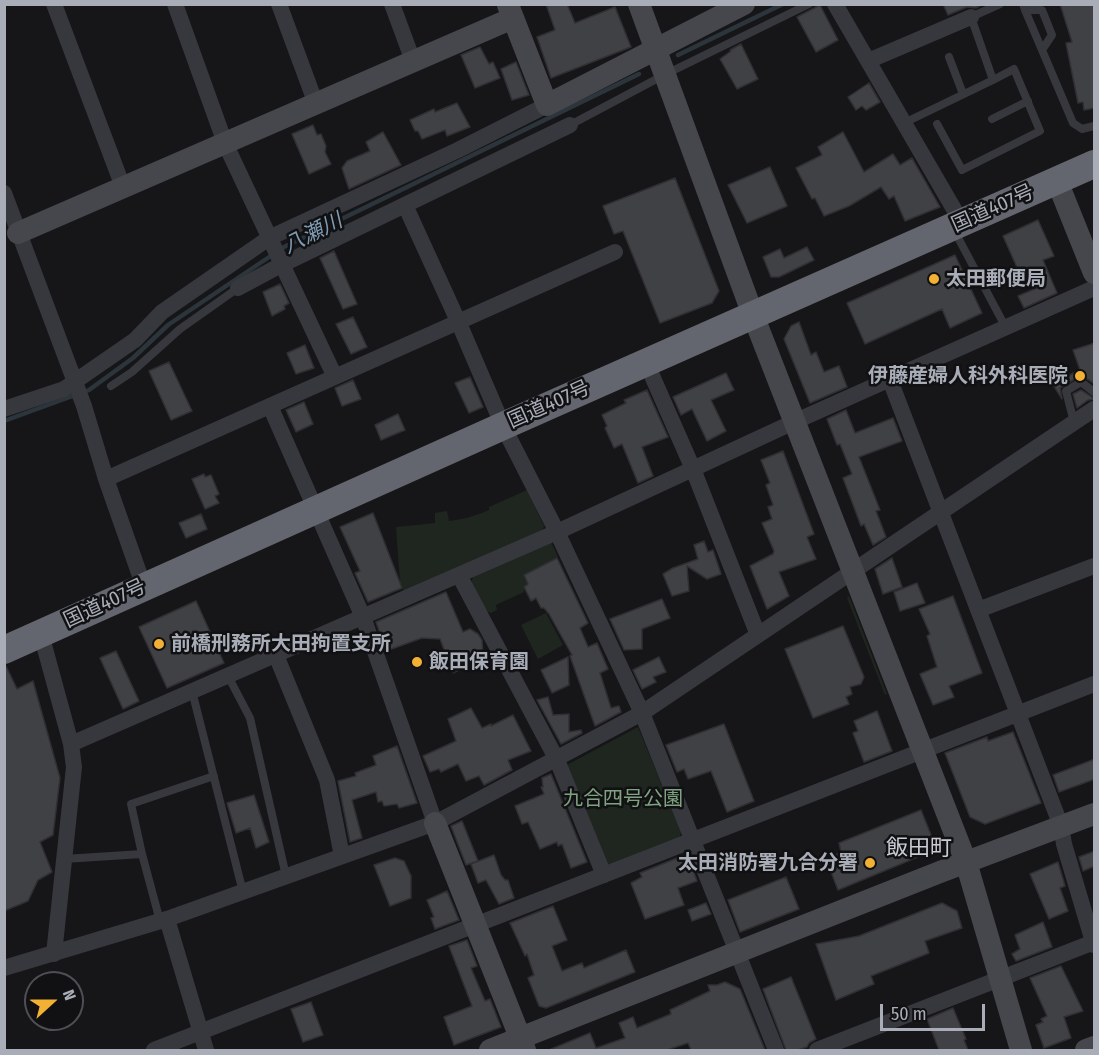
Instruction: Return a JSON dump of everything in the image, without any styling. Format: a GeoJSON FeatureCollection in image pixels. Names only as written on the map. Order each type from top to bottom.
{"type":"FeatureCollection","features":[{"type":"Feature","properties":{"kind":"highway","name":"国道407号"},"geometry":{"type":"LineString","coordinates":[[4,650],[646,362],[1095,164]]}},
{"type":"Feature","properties":{"kind":"street"},"geometry":{"type":"LineString","coordinates":[[54,4],[123,188]]}},
{"type":"Feature","properties":{"kind":"street"},"geometry":{"type":"LineString","coordinates":[[175,4],[225,143],[335,377]]}},
{"type":"Feature","properties":{"kind":"street"},"geometry":{"type":"LineString","coordinates":[[279,4],[316,104]]}},
{"type":"Feature","properties":{"kind":"street"},"geometry":{"type":"LineString","coordinates":[[392,4],[413,61]]}},
{"type":"Feature","properties":{"kind":"street"},"geometry":{"type":"LineString","coordinates":[[639,4],[753,315],[966,862],[1021,1050]]}},
{"type":"Feature","properties":{"kind":"street"},"geometry":{"type":"LineString","coordinates":[[4,409],[75,382],[135,340],[162,312],[458,150],[744,4]]}},
{"type":"Feature","properties":{"kind":"street"},"geometry":{"type":"LineString","coordinates":[[836,4],[904,123],[958,225]]}},
{"type":"Feature","properties":{"kind":"street"},"geometry":{"type":"LineString","coordinates":[[11,236],[413,61],[510,11],[547,105]]}},
{"type":"Feature","properties":{"kind":"street"},"geometry":{"type":"LineString","coordinates":[[868,61],[971,17]]}},
{"type":"Feature","properties":{"kind":"street"},"geometry":{"type":"LineString","coordinates":[[238,288],[275,252],[405,205],[570,125]]}},
{"type":"Feature","properties":{"kind":"street"},"geometry":{"type":"LineString","coordinates":[[1057,181],[1095,273]]}},
{"type":"Feature","properties":{"kind":"street"},"geometry":{"type":"LineString","coordinates":[[4,193],[11,236],[75,382],[144,587]]}},
{"type":"Feature","properties":{"kind":"street"},"geometry":{"type":"LineString","coordinates":[[405,205],[459,321],[503,426],[557,532],[642,713],[776,1050]]}},
{"type":"Feature","properties":{"kind":"street"},"geometry":{"type":"LineString","coordinates":[[106,479],[615,252]]}},
{"type":"Feature","properties":{"kind":"street"},"geometry":{"type":"LineString","coordinates":[[71,744],[557,532],[796,421],[1095,288]]}},
{"type":"Feature","properties":{"kind":"street"},"geometry":{"type":"LineString","coordinates":[[646,362],[693,469],[758,634]]}},
{"type":"Feature","properties":{"kind":"street"},"geometry":{"type":"LineString","coordinates":[[817,1050],[1094,943],[1061,826],[890,380]]}},
{"type":"Feature","properties":{"kind":"street"},"geometry":{"type":"LineString","coordinates":[[270,406],[363,616],[435,823],[523,1045]]}},
{"type":"Feature","properties":{"kind":"street"},"geometry":{"type":"LineString","coordinates":[[4,968],[164,920],[435,823],[642,713],[1095,409]]}},
{"type":"Feature","properties":{"kind":"street"},"geometry":{"type":"LineString","coordinates":[[978,610],[1095,566]]}},
{"type":"Feature","properties":{"kind":"street"},"geometry":{"type":"LineString","coordinates":[[459,575],[556,760],[604,875]]}},
{"type":"Feature","properties":{"kind":"street"},"geometry":{"type":"LineString","coordinates":[[41,634],[71,744],[74,767],[54,954]]}},
{"type":"Feature","properties":{"kind":"street"},"geometry":{"type":"LineString","coordinates":[[276,655],[327,780],[342,856]]}},
{"type":"Feature","properties":{"kind":"street"},"geometry":{"type":"LineString","coordinates":[[154,1050],[476,927],[1095,684]]}},
{"type":"Feature","properties":{"kind":"street"},"geometry":{"type":"LineString","coordinates":[[490,1050],[523,1045],[738,952],[1095,813]]}},
{"type":"Feature","properties":{"kind":"street"},"geometry":{"type":"LineString","coordinates":[[164,920],[206,1050]]}},
{"type":"Feature","properties":{"kind":"street"},"geometry":{"type":"LineString","coordinates":[[1086,1050],[1095,1047]]}},
{"type":"Feature","properties":{"kind":"lane"},"geometry":{"type":"LineString","coordinates":[[570,125],[666,74],[809,4]]}},
{"type":"Feature","properties":{"kind":"lane"},"geometry":{"type":"LineString","coordinates":[[993,80],[971,17],[1000,4]]}},
{"type":"Feature","properties":{"kind":"lane"},"geometry":{"type":"LineString","coordinates":[[1024,7],[1072,123],[1082,129],[1095,126]]}},
{"type":"Feature","properties":{"kind":"lane"},"geometry":{"type":"LineString","coordinates":[[1024,7],[1042,10],[1052,35],[1042,50]]}},
{"type":"Feature","properties":{"kind":"lane"},"geometry":{"type":"LineString","coordinates":[[949,57],[963,94]]}},
{"type":"Feature","properties":{"kind":"lane"},"geometry":{"type":"LineString","coordinates":[[904,123],[1014,69],[1040,131],[962,170],[937,124]]}},
{"type":"Feature","properties":{"kind":"lane"},"geometry":{"type":"LineString","coordinates":[[992,119],[1028,101]]}},
{"type":"Feature","properties":{"kind":"lane"},"geometry":{"type":"LineString","coordinates":[[958,225],[1006,328]]}},
{"type":"Feature","properties":{"kind":"lane"},"geometry":{"type":"LineString","coordinates":[[111,386],[132,372],[180,329],[238,288]]}},
{"type":"Feature","properties":{"kind":"lane"},"geometry":{"type":"LineString","coordinates":[[1074,423],[1066,391],[1080,382],[1095,392]]}},
{"type":"Feature","properties":{"kind":"lane"},"geometry":{"type":"LineString","coordinates":[[228,676],[250,718],[286,876]]}},
{"type":"Feature","properties":{"kind":"lane"},"geometry":{"type":"LineString","coordinates":[[192,691],[243,892]]}},
{"type":"Feature","properties":{"kind":"lane"},"geometry":{"type":"LineString","coordinates":[[164,920],[142,854],[131,804],[214,776]]}},
{"type":"Feature","properties":{"kind":"lane"},"geometry":{"type":"LineString","coordinates":[[64,859],[142,854]]}},
{"type":"Feature","properties":{"kind":"green space"},"geometry":{"type":"Polygon","coordinates":[[[527,490],[544,526],[542,532],[404,592],[400,582],[396,527],[435,523],[435,513],[447,511],[449,521],[467,518],[489,510],[489,507],[527,490]]]}},
{"type":"Feature","properties":{"kind":"green space"},"geometry":{"type":"Polygon","coordinates":[[[551,542],[558,557],[524,575],[528,584],[524,587],[524,592],[496,605],[497,610],[491,613],[486,611],[471,584],[473,577],[551,542]]]}},
{"type":"Feature","properties":{"kind":"green space"},"geometry":{"type":"Polygon","coordinates":[[[849,596],[887,694],[885,695],[847,598],[849,596]]]}},
{"type":"Feature","properties":{"kind":"green space"},"geometry":{"type":"Polygon","coordinates":[[[546,613],[563,645],[538,659],[521,625],[546,613]]]}},
{"type":"Feature","properties":{"kind":"green space","name":"九合四号公園"},"geometry":{"type":"Polygon","coordinates":[[[638,727],[681,831],[680,839],[607,867],[565,766],[638,727]]]}},
{"type":"Feature","properties":{"kind":"building"},"geometry":{"type":"Polygon","coordinates":[[[546,4],[567,4],[575,23],[615,7],[631,47],[551,78],[537,37],[555,30],[546,4]]]}},
{"type":"Feature","properties":{"kind":"building"},"geometry":{"type":"Polygon","coordinates":[[[943,4],[983,4],[976,8],[967,7],[948,15],[943,4]]]}},
{"type":"Feature","properties":{"kind":"building"},"geometry":{"type":"Polygon","coordinates":[[[1060,4],[1095,4],[1095,108],[1084,110],[1083,102],[1078,103],[1066,43],[1072,42],[1060,4]]]}},
{"type":"Feature","properties":{"kind":"building"},"geometry":{"type":"Polygon","coordinates":[[[820,5],[838,40],[816,52],[797,17],[820,5]]]}},
{"type":"Feature","properties":{"kind":"building"},"geometry":{"type":"Polygon","coordinates":[[[741,44],[758,79],[737,89],[720,59],[741,44]]]}},
{"type":"Feature","properties":{"kind":"building"},"geometry":{"type":"Polygon","coordinates":[[[480,47],[489,64],[493,62],[500,78],[475,88],[461,55],[480,47]]]}},
{"type":"Feature","properties":{"kind":"building"},"geometry":{"type":"Polygon","coordinates":[[[516,62],[529,95],[512,100],[501,69],[516,62]]]}},
{"type":"Feature","properties":{"kind":"building"},"geometry":{"type":"Polygon","coordinates":[[[869,83],[880,102],[866,110],[862,106],[856,110],[848,97],[869,83]]]}},
{"type":"Feature","properties":{"kind":"building"},"geometry":{"type":"Polygon","coordinates":[[[457,103],[470,127],[447,136],[445,130],[422,139],[418,131],[415,131],[410,120],[434,109],[435,112],[457,103]]]}},
{"type":"Feature","properties":{"kind":"building"},"geometry":{"type":"Polygon","coordinates":[[[313,125],[317,135],[321,134],[326,146],[325,152],[331,164],[309,174],[292,134],[313,125]]]}},
{"type":"Feature","properties":{"kind":"building"},"geometry":{"type":"Polygon","coordinates":[[[383,132],[401,165],[349,189],[342,168],[347,161],[370,151],[366,142],[383,132]]]}},
{"type":"Feature","properties":{"kind":"building"},"geometry":{"type":"Polygon","coordinates":[[[843,132],[864,172],[893,154],[900,165],[912,158],[940,207],[905,221],[894,196],[889,199],[881,187],[849,206],[824,216],[796,168],[822,155],[818,147],[843,132]]]}},
{"type":"Feature","properties":{"kind":"building"},"geometry":{"type":"Polygon","coordinates":[[[770,167],[787,206],[747,223],[728,185],[770,167]]]}},
{"type":"Feature","properties":{"kind":"building"},"geometry":{"type":"Polygon","coordinates":[[[675,178],[719,291],[712,303],[660,323],[623,231],[614,234],[603,206],[675,178]]]}},
{"type":"Feature","properties":{"kind":"building"},"geometry":{"type":"Polygon","coordinates":[[[1038,220],[1054,256],[1043,260],[1057,293],[1024,308],[1018,296],[1037,288],[1028,268],[1019,272],[1003,236],[1038,220]]]}},
{"type":"Feature","properties":{"kind":"building"},"geometry":{"type":"Polygon","coordinates":[[[807,247],[814,260],[779,277],[771,277],[763,257],[780,249],[784,258],[807,247]]]}},
{"type":"Feature","properties":{"kind":"building"},"geometry":{"type":"Polygon","coordinates":[[[334,251],[357,304],[343,309],[320,258],[334,251]]]}},
{"type":"Feature","properties":{"kind":"building","name":"太田郵便局"},"geometry":{"type":"Polygon","coordinates":[[[955,255],[982,313],[950,328],[942,309],[865,344],[847,303],[955,255]]]}},
{"type":"Feature","properties":{"kind":"building"},"geometry":{"type":"Polygon","coordinates":[[[280,284],[289,303],[284,306],[285,309],[272,316],[263,292],[280,284]]]}},
{"type":"Feature","properties":{"kind":"building"},"geometry":{"type":"Polygon","coordinates":[[[353,317],[367,347],[351,354],[336,324],[353,317]]]}},
{"type":"Feature","properties":{"kind":"building"},"geometry":{"type":"Polygon","coordinates":[[[799,322],[811,355],[816,352],[824,372],[839,366],[847,387],[810,403],[784,339],[791,326],[799,322]]]}},
{"type":"Feature","properties":{"kind":"building"},"geometry":{"type":"Polygon","coordinates":[[[1095,343],[1095,384],[1084,377],[1078,377],[1060,388],[1062,399],[1052,383],[1080,370],[1073,350],[1095,343]]]}},
{"type":"Feature","properties":{"kind":"building"},"geometry":{"type":"Polygon","coordinates":[[[305,345],[314,368],[296,374],[287,353],[305,345]]]}},
{"type":"Feature","properties":{"kind":"building"},"geometry":{"type":"Polygon","coordinates":[[[169,362],[192,411],[171,420],[149,371],[169,362]]]}},
{"type":"Feature","properties":{"kind":"building"},"geometry":{"type":"Polygon","coordinates":[[[726,373],[734,390],[711,400],[726,431],[707,441],[692,409],[681,415],[673,397],[726,373]]]}},
{"type":"Feature","properties":{"kind":"building"},"geometry":{"type":"Polygon","coordinates":[[[470,377],[483,407],[469,413],[455,383],[470,377]]]}},
{"type":"Feature","properties":{"kind":"building"},"geometry":{"type":"Polygon","coordinates":[[[353,380],[361,399],[342,406],[335,388],[353,380]]]}},
{"type":"Feature","properties":{"kind":"building"},"geometry":{"type":"Polygon","coordinates":[[[647,390],[668,437],[642,447],[653,476],[638,483],[622,444],[614,448],[602,415],[626,403],[624,400],[647,390]]]}},
{"type":"Feature","properties":{"kind":"building"},"geometry":{"type":"Polygon","coordinates":[[[1081,390],[1095,399],[1088,400],[1077,408],[1073,394],[1081,390]]]}},
{"type":"Feature","properties":{"kind":"building"},"geometry":{"type":"Polygon","coordinates":[[[304,402],[313,424],[296,432],[286,410],[304,402]]]}},
{"type":"Feature","properties":{"kind":"building"},"geometry":{"type":"Polygon","coordinates":[[[846,410],[855,433],[893,418],[902,441],[859,457],[880,510],[876,511],[886,537],[873,545],[864,524],[861,526],[843,478],[852,474],[827,419],[846,410]]]}},
{"type":"Feature","properties":{"kind":"building"},"geometry":{"type":"Polygon","coordinates":[[[398,414],[405,430],[381,440],[375,425],[398,414]]]}},
{"type":"Feature","properties":{"kind":"building"},"geometry":{"type":"Polygon","coordinates":[[[783,451],[814,534],[807,537],[816,559],[779,572],[789,596],[767,609],[750,566],[773,554],[774,551],[762,523],[772,519],[768,507],[773,505],[766,485],[770,483],[761,460],[783,451]]]}},
{"type":"Feature","properties":{"kind":"building"},"geometry":{"type":"Polygon","coordinates":[[[204,474],[205,477],[211,475],[219,494],[215,496],[219,503],[205,509],[192,479],[204,474]]]}},
{"type":"Feature","properties":{"kind":"building"},"geometry":{"type":"Polygon","coordinates":[[[373,513],[402,588],[368,602],[355,573],[360,571],[340,527],[373,513]]]}},
{"type":"Feature","properties":{"kind":"building"},"geometry":{"type":"Polygon","coordinates":[[[201,514],[207,529],[186,538],[179,523],[201,514]]]}},
{"type":"Feature","properties":{"kind":"building"},"geometry":{"type":"Polygon","coordinates":[[[704,541],[708,552],[713,550],[721,574],[707,579],[687,566],[689,591],[672,596],[663,574],[698,559],[694,545],[704,541]]]}},
{"type":"Feature","properties":{"kind":"building"},"geometry":{"type":"Polygon","coordinates":[[[557,558],[588,623],[580,628],[588,647],[597,643],[608,669],[600,673],[611,708],[619,706],[621,712],[595,726],[570,656],[572,655],[549,614],[541,608],[536,598],[531,601],[524,587],[528,584],[524,575],[557,558]]]}},
{"type":"Feature","properties":{"kind":"building"},"geometry":{"type":"Polygon","coordinates":[[[892,558],[902,587],[883,594],[875,569],[892,558]]]}},
{"type":"Feature","properties":{"kind":"building"},"geometry":{"type":"Polygon","coordinates":[[[917,583],[925,603],[900,611],[894,592],[917,583]]]}},
{"type":"Feature","properties":{"kind":"building"},"geometry":{"type":"Polygon","coordinates":[[[446,592],[463,632],[470,629],[482,640],[483,657],[453,673],[440,639],[422,638],[386,651],[376,622],[446,592]]]}},
{"type":"Feature","properties":{"kind":"building"},"geometry":{"type":"Polygon","coordinates":[[[953,596],[982,673],[949,686],[954,697],[933,705],[920,674],[937,667],[927,636],[930,634],[919,609],[953,596]]]}},
{"type":"Feature","properties":{"kind":"building"},"geometry":{"type":"Polygon","coordinates":[[[662,599],[670,618],[642,629],[642,649],[624,650],[610,619],[662,599]]]}},
{"type":"Feature","properties":{"kind":"building","name":"前橋刑務所大田拘置支所"},"geometry":{"type":"Polygon","coordinates":[[[196,601],[224,663],[167,688],[139,627],[196,601]]]}},
{"type":"Feature","properties":{"kind":"building"},"geometry":{"type":"Polygon","coordinates":[[[843,626],[864,677],[861,684],[850,687],[852,694],[846,697],[849,704],[813,718],[785,649],[843,626]]]}},
{"type":"Feature","properties":{"kind":"building"},"geometry":{"type":"Polygon","coordinates":[[[116,651],[139,701],[123,709],[100,658],[116,651]]]}},
{"type":"Feature","properties":{"kind":"building"},"geometry":{"type":"Polygon","coordinates":[[[568,657],[569,685],[552,693],[541,670],[568,657]]]}},
{"type":"Feature","properties":{"kind":"building"},"geometry":{"type":"Polygon","coordinates":[[[659,657],[666,672],[653,677],[656,682],[642,689],[633,670],[659,657]]]}},
{"type":"Feature","properties":{"kind":"building"},"geometry":{"type":"Polygon","coordinates":[[[4,666],[17,689],[33,681],[60,778],[53,835],[40,842],[52,872],[38,880],[28,901],[4,911],[4,666]]]}},
{"type":"Feature","properties":{"kind":"building"},"geometry":{"type":"Polygon","coordinates":[[[548,697],[553,715],[569,714],[569,732],[581,730],[582,733],[561,744],[537,700],[548,697]]]}},
{"type":"Feature","properties":{"kind":"building"},"geometry":{"type":"Polygon","coordinates":[[[471,708],[482,728],[513,715],[531,751],[508,760],[512,770],[484,785],[479,776],[466,781],[458,764],[441,772],[439,769],[430,772],[423,756],[456,741],[448,719],[471,708]]]}},
{"type":"Feature","properties":{"kind":"building"},"geometry":{"type":"Polygon","coordinates":[[[877,711],[892,751],[864,762],[853,733],[858,731],[854,721],[877,711]]]}},
{"type":"Feature","properties":{"kind":"building"},"geometry":{"type":"Polygon","coordinates":[[[724,724],[754,801],[727,812],[711,771],[688,779],[684,769],[677,772],[666,745],[724,724]]]}},
{"type":"Feature","properties":{"kind":"building"},"geometry":{"type":"Polygon","coordinates":[[[1013,732],[1041,803],[985,824],[970,817],[945,753],[987,737],[988,741],[1013,732]]]}},
{"type":"Feature","properties":{"kind":"building"},"geometry":{"type":"Polygon","coordinates":[[[397,746],[417,803],[399,808],[397,804],[384,806],[382,801],[378,802],[376,792],[352,800],[362,838],[350,842],[338,781],[356,776],[355,773],[376,765],[373,756],[397,746]]]}},
{"type":"Feature","properties":{"kind":"building"},"geometry":{"type":"Polygon","coordinates":[[[1095,759],[1095,779],[1059,792],[1053,775],[1095,759]]]}},
{"type":"Feature","properties":{"kind":"building"},"geometry":{"type":"Polygon","coordinates":[[[551,774],[587,862],[571,868],[562,844],[558,846],[557,842],[540,849],[528,822],[522,824],[515,806],[544,794],[541,787],[543,787],[542,778],[551,774]]]}},
{"type":"Feature","properties":{"kind":"building"},"geometry":{"type":"Polygon","coordinates":[[[254,795],[269,842],[256,848],[250,828],[236,833],[227,803],[254,795]]]}},
{"type":"Feature","properties":{"kind":"building"},"geometry":{"type":"Polygon","coordinates":[[[921,810],[931,835],[925,854],[838,890],[826,859],[841,852],[839,843],[921,810]]]}},
{"type":"Feature","properties":{"kind":"building"},"geometry":{"type":"Polygon","coordinates":[[[462,821],[478,861],[466,865],[451,826],[462,821]]]}},
{"type":"Feature","properties":{"kind":"building"},"geometry":{"type":"Polygon","coordinates":[[[1095,851],[1095,866],[1083,871],[1079,857],[1095,851]]]}},
{"type":"Feature","properties":{"kind":"building"},"geometry":{"type":"Polygon","coordinates":[[[687,854],[697,881],[678,888],[684,905],[645,919],[631,883],[642,877],[640,873],[687,854]]]}},
{"type":"Feature","properties":{"kind":"building"},"geometry":{"type":"Polygon","coordinates":[[[494,855],[501,875],[508,880],[514,898],[499,904],[486,880],[478,883],[471,864],[494,855]]]}},
{"type":"Feature","properties":{"kind":"building"},"geometry":{"type":"Polygon","coordinates":[[[395,858],[404,861],[411,876],[411,898],[390,906],[374,865],[395,858]]]}},
{"type":"Feature","properties":{"kind":"building"},"geometry":{"type":"Polygon","coordinates":[[[1058,862],[1065,886],[1060,888],[1068,911],[1049,919],[1030,874],[1058,862]]]}},
{"type":"Feature","properties":{"kind":"building"},"geometry":{"type":"Polygon","coordinates":[[[786,877],[799,909],[740,932],[728,900],[786,877]]]}},
{"type":"Feature","properties":{"kind":"building"},"geometry":{"type":"Polygon","coordinates":[[[447,891],[459,920],[435,929],[431,918],[434,917],[427,900],[447,891]]]}},
{"type":"Feature","properties":{"kind":"building"},"geometry":{"type":"Polygon","coordinates":[[[706,903],[711,914],[692,921],[688,910],[706,903]]]}},
{"type":"Feature","properties":{"kind":"building"},"geometry":{"type":"Polygon","coordinates":[[[942,903],[957,911],[962,928],[925,941],[929,953],[871,976],[874,984],[836,1000],[816,944],[859,936],[942,903]]]}},
{"type":"Feature","properties":{"kind":"building"},"geometry":{"type":"Polygon","coordinates":[[[553,906],[567,940],[552,946],[562,971],[582,963],[584,968],[626,950],[635,972],[546,1008],[539,1006],[528,978],[534,975],[527,954],[525,956],[510,923],[553,906]]]}},
{"type":"Feature","properties":{"kind":"building"},"geometry":{"type":"Polygon","coordinates":[[[1043,922],[1052,947],[1016,961],[1012,954],[1020,949],[1015,935],[1043,922]]]}},
{"type":"Feature","properties":{"kind":"building"},"geometry":{"type":"Polygon","coordinates":[[[467,940],[477,966],[471,968],[485,1001],[490,999],[501,1027],[454,1045],[444,1017],[472,1006],[449,946],[467,940]]]}},
{"type":"Feature","properties":{"kind":"building"},"geometry":{"type":"Polygon","coordinates":[[[1061,966],[1083,1011],[1064,1017],[1071,1038],[1044,1048],[1036,1025],[1043,1022],[1041,1019],[1047,1016],[1030,978],[1061,966]]]}},
{"type":"Feature","properties":{"kind":"building"},"geometry":{"type":"Polygon","coordinates":[[[791,977],[816,1039],[807,1047],[798,1050],[786,1050],[763,989],[791,977]]]}},
{"type":"Feature","properties":{"kind":"building"},"geometry":{"type":"Polygon","coordinates":[[[725,982],[740,989],[765,1050],[691,1050],[688,1043],[667,1050],[549,1050],[590,1033],[596,1048],[625,1038],[619,1023],[633,1017],[637,1028],[671,1014],[670,1010],[710,991],[708,985],[725,982]]]}},
{"type":"Feature","properties":{"kind":"building"},"geometry":{"type":"Polygon","coordinates":[[[311,1002],[323,1035],[303,1042],[291,1009],[311,1002]]]}},
{"type":"Feature","properties":{"kind":"building"},"geometry":{"type":"Polygon","coordinates":[[[953,1008],[966,1039],[964,1040],[968,1050],[939,1050],[927,1019],[953,1008]]]}},
{"type":"Feature","properties":{"kind":"waterway","name":"八瀬川"},"geometry":{"type":"LineString","coordinates":[[678,55],[783,4]]}},
{"type":"Feature","properties":{"kind":"waterway","name":"八瀬川"},"geometry":{"type":"LineString","coordinates":[[4,421],[89,390],[133,358],[168,325],[284,247],[639,74]]}},
{"type":"Feature","properties":{"kind":"place","name":"太田郵便局"},"geometry":{"type":"Point","coordinates":[934,279]}},
{"type":"Feature","properties":{"kind":"place","name":"伊藤産婦人科外科医院"},"geometry":{"type":"Point","coordinates":[1080,376]}},
{"type":"Feature","properties":{"kind":"place","name":"前橋刑務所大田拘置支所"},"geometry":{"type":"Point","coordinates":[159,644]}},
{"type":"Feature","properties":{"kind":"place","name":"飯田保育園"},"geometry":{"type":"Point","coordinates":[417,662]}},
{"type":"Feature","properties":{"kind":"place","name":"太田消防署九合分署"},"geometry":{"type":"Point","coordinates":[870,863]}},
{"type":"Feature","properties":{"kind":"district","name":"飯田町"},"geometry":{"type":"Point","coordinates":[919,849]}}]}
